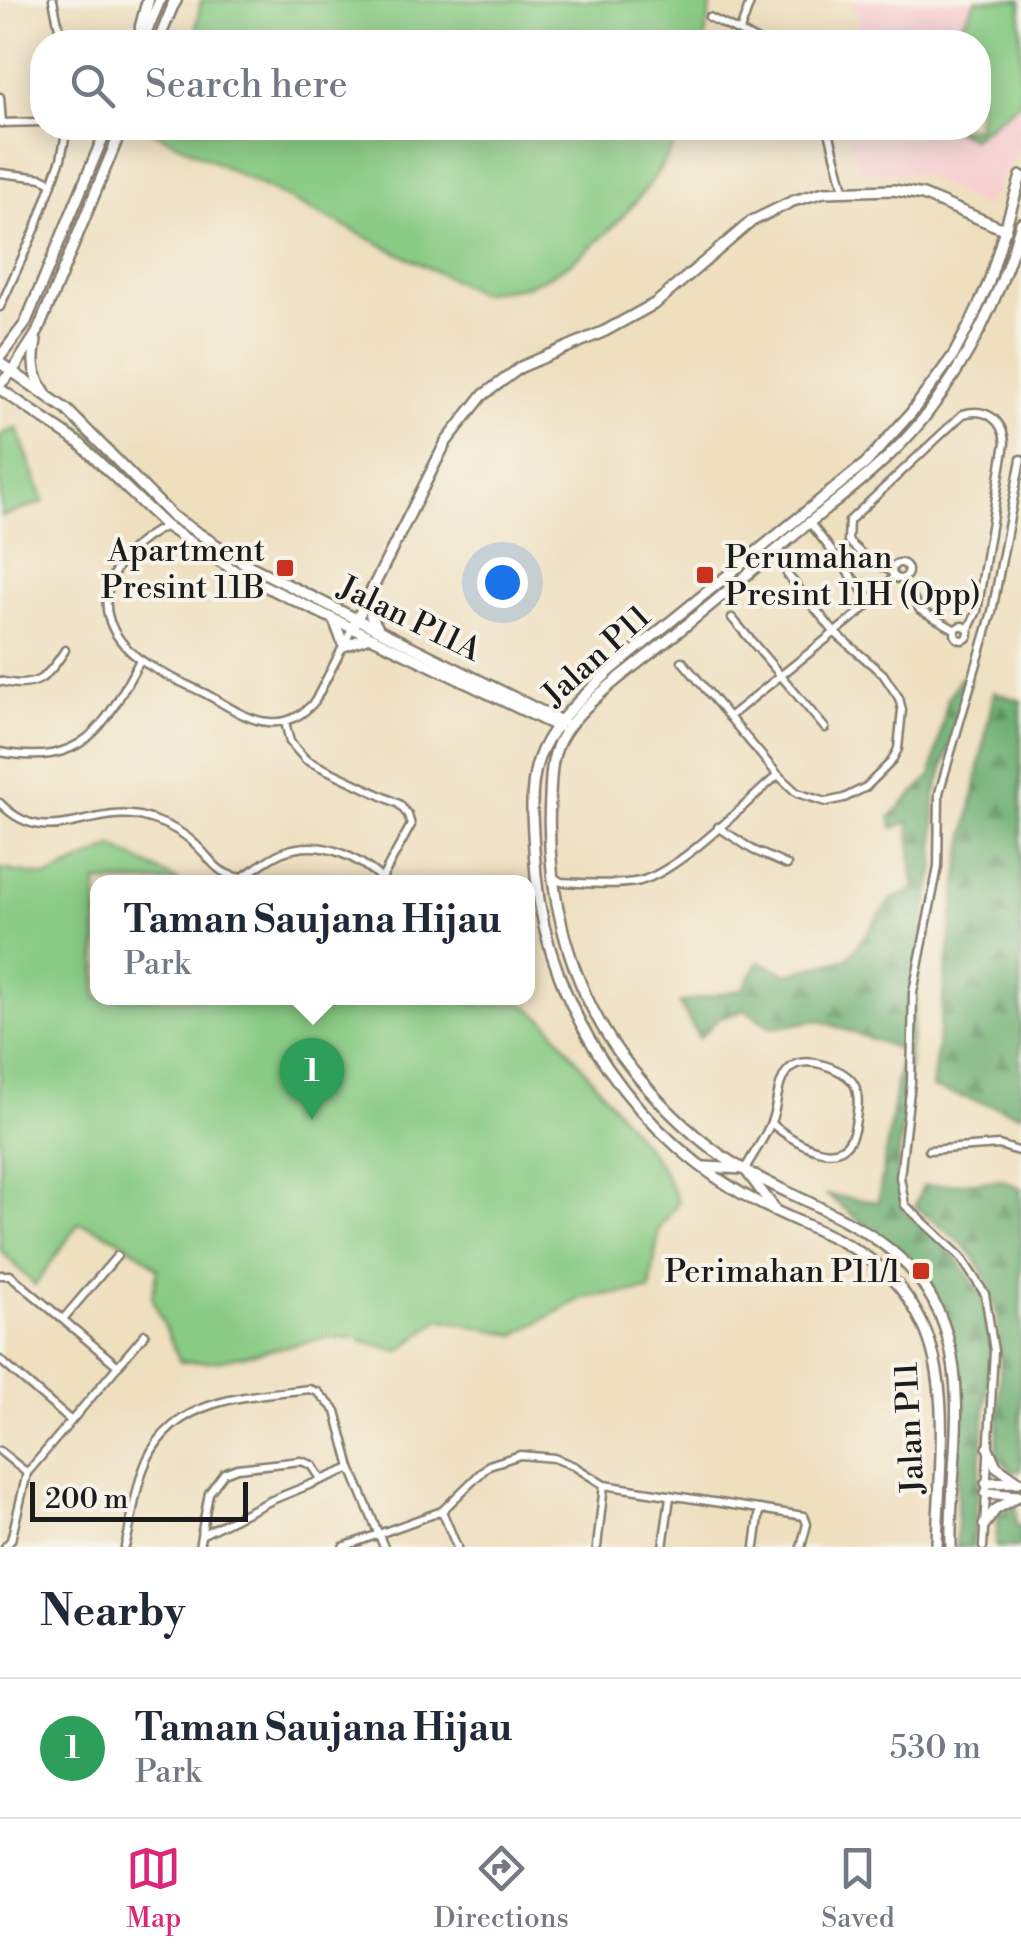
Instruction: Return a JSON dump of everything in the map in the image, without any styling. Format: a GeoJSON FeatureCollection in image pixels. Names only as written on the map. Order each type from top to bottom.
{"type":"FeatureCollection","features":[{"type":"Feature","properties":{"kind":"main road"},"geometry":{"type":"LineString","coordinates":[[141,30],[148,0]]}},
{"type":"Feature","properties":{"kind":"main road"},"geometry":{"type":"LineString","coordinates":[[146,30],[160,0]]}},
{"type":"Feature","properties":{"kind":"main road"},"geometry":{"type":"LineString","coordinates":[[163,30],[175,2]]}},
{"type":"Feature","properties":{"kind":"main road"},"geometry":{"type":"LineString","coordinates":[[0,360],[26,324],[102,140]]}},
{"type":"Feature","properties":{"kind":"main road"},"geometry":{"type":"LineString","coordinates":[[0,386],[38,333],[117,140]]}},
{"type":"Feature","properties":{"kind":"main road","name":"Jalan P11"},"geometry":{"type":"LineString","coordinates":[[937,1547],[940,1456],[936,1364],[922,1323],[907,1298],[867,1254],[734,1188],[662,1133],[621,1085],[574,1010],[552,959],[537,886],[532,788],[542,746],[557,722],[612,670],[866,463],[930,390],[972,320],[989,282],[1021,176]]}},
{"type":"Feature","properties":{"kind":"main road"},"geometry":{"type":"LineString","coordinates":[[355,624],[446,442],[490,389],[521,367],[605,331],[656,303],[740,230],[771,210],[844,189],[894,190],[923,196],[1019,237]]}},
{"type":"Feature","properties":{"kind":"main road","name":"Jalan P11"},"geometry":{"type":"LineString","coordinates":[[951,1547],[957,1425],[954,1376],[946,1335],[924,1288],[906,1263],[860,1227],[744,1169],[686,1128],[644,1086],[615,1046],[592,1007],[570,954],[556,903],[548,835],[551,764],[568,728],[605,692],[873,471],[938,398],[961,366],[981,327],[1019,237],[1021,222]]}},
{"type":"Feature","properties":{"kind":"main road"},"geometry":{"type":"LineString","coordinates":[[0,344],[26,324]]}},
{"type":"Feature","properties":{"kind":"main road"},"geometry":{"type":"LineString","coordinates":[[38,333],[33,364],[36,379],[47,395]]}},
{"type":"Feature","properties":{"kind":"main road","name":"Jalan P11A"},"geometry":{"type":"LineString","coordinates":[[0,360],[84,426],[172,516],[244,564],[336,615]]}},
{"type":"Feature","properties":{"kind":"main road","name":"Jalan P11A"},"geometry":{"type":"LineString","coordinates":[[0,386],[78,444],[166,526],[238,573],[355,624],[379,630],[568,728]]}},
{"type":"Feature","properties":{"kind":"main road"},"geometry":{"type":"LineString","coordinates":[[0,399],[27,405]]}},
{"type":"Feature","properties":{"kind":"main road"},"geometry":{"type":"LineString","coordinates":[[789,523],[810,523],[816,502]]}},
{"type":"Feature","properties":{"kind":"main road"},"geometry":{"type":"LineString","coordinates":[[368,637],[344,646],[336,615],[369,596]]}},
{"type":"Feature","properties":{"kind":"main road"},"geometry":{"type":"LineString","coordinates":[[369,596],[371,616],[379,630]]}},
{"type":"Feature","properties":{"kind":"main road","name":"Jalan P11A"},"geometry":{"type":"LineString","coordinates":[[355,624],[368,637],[532,716],[557,722]]}},
{"type":"Feature","properties":{"kind":"main road"},"geometry":{"type":"LineString","coordinates":[[532,716],[543,739],[542,746]]}},
{"type":"Feature","properties":{"kind":"main road"},"geometry":{"type":"LineString","coordinates":[[705,1168],[744,1169],[776,1210]]}},
{"type":"Feature","properties":{"kind":"main road"},"geometry":{"type":"LineString","coordinates":[[988,1448],[1002,1472],[1020,1482]]}},
{"type":"Feature","properties":{"kind":"main road"},"geometry":{"type":"LineString","coordinates":[[940,1456],[944,1478],[949,1478],[954,1470]]}},
{"type":"Feature","properties":{"kind":"main road"},"geometry":{"type":"LineString","coordinates":[[986,1488],[1020,1482]]}},
{"type":"Feature","properties":{"kind":"main road"},"geometry":{"type":"LineString","coordinates":[[986,1488],[1019,1496]]}},
{"type":"Feature","properties":{"kind":"main road"},"geometry":{"type":"LineString","coordinates":[[938,1504],[943,1491],[949,1491],[952,1497]]}},
{"type":"Feature","properties":{"kind":"main road"},"geometry":{"type":"LineString","coordinates":[[984,1524],[995,1510],[1019,1496]]}},
{"type":"Feature","properties":{"kind":"street"},"geometry":{"type":"LineString","coordinates":[[53,0],[59,30]]}},
{"type":"Feature","properties":{"kind":"street"},"geometry":{"type":"LineString","coordinates":[[55,10],[62,0]]}},
{"type":"Feature","properties":{"kind":"street"},"geometry":{"type":"LineString","coordinates":[[740,30],[750,0]]}},
{"type":"Feature","properties":{"kind":"street"},"geometry":{"type":"LineString","coordinates":[[710,17],[738,30]]}},
{"type":"Feature","properties":{"kind":"street"},"geometry":{"type":"LineString","coordinates":[[0,98],[1,124],[30,123]]}},
{"type":"Feature","properties":{"kind":"street"},"geometry":{"type":"LineString","coordinates":[[0,308],[35,230],[67,140]]}},
{"type":"Feature","properties":{"kind":"street"},"geometry":{"type":"LineString","coordinates":[[831,140],[844,189]]}},
{"type":"Feature","properties":{"kind":"street"},"geometry":{"type":"LineString","coordinates":[[0,173],[52,182]]}},
{"type":"Feature","properties":{"kind":"street"},"geometry":{"type":"LineString","coordinates":[[963,414],[984,414],[997,420],[1006,443],[977,611],[967,638],[957,638],[956,630],[920,610],[896,576],[866,558],[848,541],[846,530],[853,514],[911,466],[963,414]]}},
{"type":"Feature","properties":{"kind":"street"},"geometry":{"type":"LineString","coordinates":[[983,1547],[994,1351],[985,1294],[960,1256],[905,1205],[900,1177],[911,1083],[914,978],[938,867],[938,793],[988,628],[1021,459]]}},
{"type":"Feature","properties":{"kind":"street"},"geometry":{"type":"LineString","coordinates":[[146,537],[153,512]]}},
{"type":"Feature","properties":{"kind":"street"},"geometry":{"type":"LineString","coordinates":[[810,523],[870,600]]}},
{"type":"Feature","properties":{"kind":"street"},"geometry":{"type":"LineString","coordinates":[[166,526],[146,537],[116,564],[108,590],[107,608],[112,625],[122,643],[140,660],[257,720],[285,722],[316,701],[355,624]]}},
{"type":"Feature","properties":{"kind":"street"},"geometry":{"type":"LineString","coordinates":[[682,661],[797,793],[826,802],[866,787],[891,762],[898,749],[902,710],[899,698],[882,674],[835,633],[787,574]]}},
{"type":"Feature","properties":{"kind":"street"},"geometry":{"type":"LineString","coordinates":[[728,717],[869,606],[870,600],[896,576]]}},
{"type":"Feature","properties":{"kind":"street"},"geometry":{"type":"LineString","coordinates":[[732,618],[824,728]]}},
{"type":"Feature","properties":{"kind":"street"},"geometry":{"type":"LineString","coordinates":[[0,681],[18,686],[32,684],[51,672],[66,650]]}},
{"type":"Feature","properties":{"kind":"street"},"geometry":{"type":"LineString","coordinates":[[0,752],[38,756],[96,734],[140,660]]}},
{"type":"Feature","properties":{"kind":"street"},"geometry":{"type":"LineString","coordinates":[[285,722],[290,742],[306,760],[399,804],[408,815],[411,825],[386,875]]}},
{"type":"Feature","properties":{"kind":"street"},"geometry":{"type":"LineString","coordinates":[[551,872],[561,882],[627,882],[658,874],[778,775]]}},
{"type":"Feature","properties":{"kind":"street"},"geometry":{"type":"LineString","coordinates":[[0,803],[8,812],[37,825],[70,826],[100,816],[134,815],[168,823],[194,843],[224,875]]}},
{"type":"Feature","properties":{"kind":"street"},"geometry":{"type":"LineString","coordinates":[[718,827],[753,850],[788,866]]}},
{"type":"Feature","properties":{"kind":"street"},"geometry":{"type":"LineString","coordinates":[[247,875],[283,852],[315,847],[342,852],[376,875]]}},
{"type":"Feature","properties":{"kind":"street"},"geometry":{"type":"LineString","coordinates":[[556,903],[569,882]]}},
{"type":"Feature","properties":{"kind":"street"},"geometry":{"type":"LineString","coordinates":[[744,1169],[771,1123],[783,1078],[790,1067],[803,1062],[821,1064],[842,1073],[856,1087],[854,1132],[847,1146],[836,1153],[817,1150],[788,1137],[771,1123]]}},
{"type":"Feature","properties":{"kind":"street"},"geometry":{"type":"LineString","coordinates":[[929,1150],[999,1144],[1021,1152]]}},
{"type":"Feature","properties":{"kind":"street"},"geometry":{"type":"LineString","coordinates":[[63,1319],[117,1256]]}},
{"type":"Feature","properties":{"kind":"street"},"geometry":{"type":"LineString","coordinates":[[0,1276],[10,1275],[118,1366]]}},
{"type":"Feature","properties":{"kind":"street"},"geometry":{"type":"LineString","coordinates":[[4,1547],[11,1540],[27,1473],[145,1334]]}},
{"type":"Feature","properties":{"kind":"street"},"geometry":{"type":"LineString","coordinates":[[0,1360],[70,1420]]}},
{"type":"Feature","properties":{"kind":"street"},"geometry":{"type":"LineString","coordinates":[[124,1547],[139,1482],[155,1446],[188,1412],[220,1400],[309,1389],[318,1392],[336,1411],[351,1468],[384,1547]]}},
{"type":"Feature","properties":{"kind":"street"},"geometry":{"type":"LineString","coordinates":[[0,1451],[27,1473]]}},
{"type":"Feature","properties":{"kind":"street"},"geometry":{"type":"LineString","coordinates":[[343,1547],[442,1511],[489,1465],[520,1455],[554,1458],[604,1485],[807,1519],[801,1547]]}},
{"type":"Feature","properties":{"kind":"street"},"geometry":{"type":"LineString","coordinates":[[199,1547],[209,1493],[224,1474],[237,1468],[301,1460],[312,1464],[321,1479]]}},
{"type":"Feature","properties":{"kind":"street"},"geometry":{"type":"LineString","coordinates":[[202,1534],[351,1468]]}},
{"type":"Feature","properties":{"kind":"street"},"geometry":{"type":"LineString","coordinates":[[597,1547],[604,1485]]}},
{"type":"Feature","properties":{"kind":"street"},"geometry":{"type":"LineString","coordinates":[[663,1547],[670,1497]]}},
{"type":"Feature","properties":{"kind":"street"},"geometry":{"type":"LineString","coordinates":[[755,1547],[760,1510]]}},
{"type":"Feature","properties":{"kind":"street"},"geometry":{"type":"LineString","coordinates":[[442,1511],[457,1547]]}},
{"type":"Feature","properties":{"kind":"shaded area"},"geometry":{"type":"Polygon","coordinates":[[[850,0],[1021,0],[1021,144],[985,208],[920,174],[861,171],[849,140],[991,140],[991,30],[859,30],[858,11],[850,0]]]}},
{"type":"Feature","properties":{"kind":"green space"},"geometry":{"type":"Polygon","coordinates":[[[201,0],[712,0],[706,30],[196,30],[201,0]]]}},
{"type":"Feature","properties":{"kind":"green space"},"geometry":{"type":"Polygon","coordinates":[[[976,0],[1021,0],[1021,101],[991,124],[991,30],[959,30],[976,0]]]}},
{"type":"Feature","properties":{"kind":"green space"},"geometry":{"type":"Polygon","coordinates":[[[170,140],[676,140],[638,199],[573,261],[525,286],[479,293],[170,140]]]}},
{"type":"Feature","properties":{"kind":"green space"},"geometry":{"type":"Polygon","coordinates":[[[17,428],[44,502],[1,517],[0,435],[17,428]]]}},
{"type":"Feature","properties":{"kind":"green space"},"geometry":{"type":"Polygon","coordinates":[[[962,676],[970,678],[935,796],[935,866],[923,927],[897,1175],[904,1211],[958,1260],[982,1296],[991,1344],[973,1547],[956,1547],[960,1396],[952,1338],[923,1271],[827,1195],[878,1202],[902,1050],[818,1020],[772,1028],[745,1010],[718,1019],[699,1038],[679,1003],[743,989],[759,961],[787,974],[848,958],[891,900],[914,890],[909,822],[893,828],[890,817],[931,776],[948,698],[962,676]]]}},
{"type":"Feature","properties":{"kind":"green space"},"geometry":{"type":"Polygon","coordinates":[[[994,692],[1021,701],[1021,1114],[932,1088],[959,870],[994,692]]]}},
{"type":"Feature","properties":{"kind":"green space"},"geometry":{"type":"Polygon","coordinates":[[[113,847],[167,875],[90,875],[90,1005],[526,1005],[547,1022],[660,1165],[678,1202],[659,1229],[650,1290],[585,1297],[515,1335],[440,1319],[400,1351],[347,1337],[325,1338],[217,1361],[180,1362],[152,1297],[158,1269],[112,1236],[79,1223],[35,1285],[0,1250],[0,869],[48,877],[113,847]]]}},
{"type":"Feature","properties":{"kind":"green space"},"geometry":{"type":"Polygon","coordinates":[[[1002,1180],[1021,1188],[1021,1471],[1013,1472],[997,1456],[1000,1354],[994,1303],[986,1279],[968,1250],[915,1206],[923,1186],[1002,1180]]]}},
{"type":"Feature","properties":{"kind":"green space"},"geometry":{"type":"Polygon","coordinates":[[[1016,1506],[1021,1547],[996,1547],[998,1513],[1016,1506]]]}},
{"type":"Feature","properties":{"kind":"place","name":"Apartment Presint 11B"},"geometry":{"type":"Point","coordinates":[285,568]}},
{"type":"Feature","properties":{"kind":"place","name":"Perumahan Presint 11H (Opp)"},"geometry":{"type":"Point","coordinates":[705,575]}},
{"type":"Feature","properties":{"kind":"place","name":"Taman Saujana Hijau"},"geometry":{"type":"Point","coordinates":[312,1120]}},
{"type":"Feature","properties":{"kind":"place","name":"Perimahan P11/1"},"geometry":{"type":"Point","coordinates":[921,1271]}}]}
